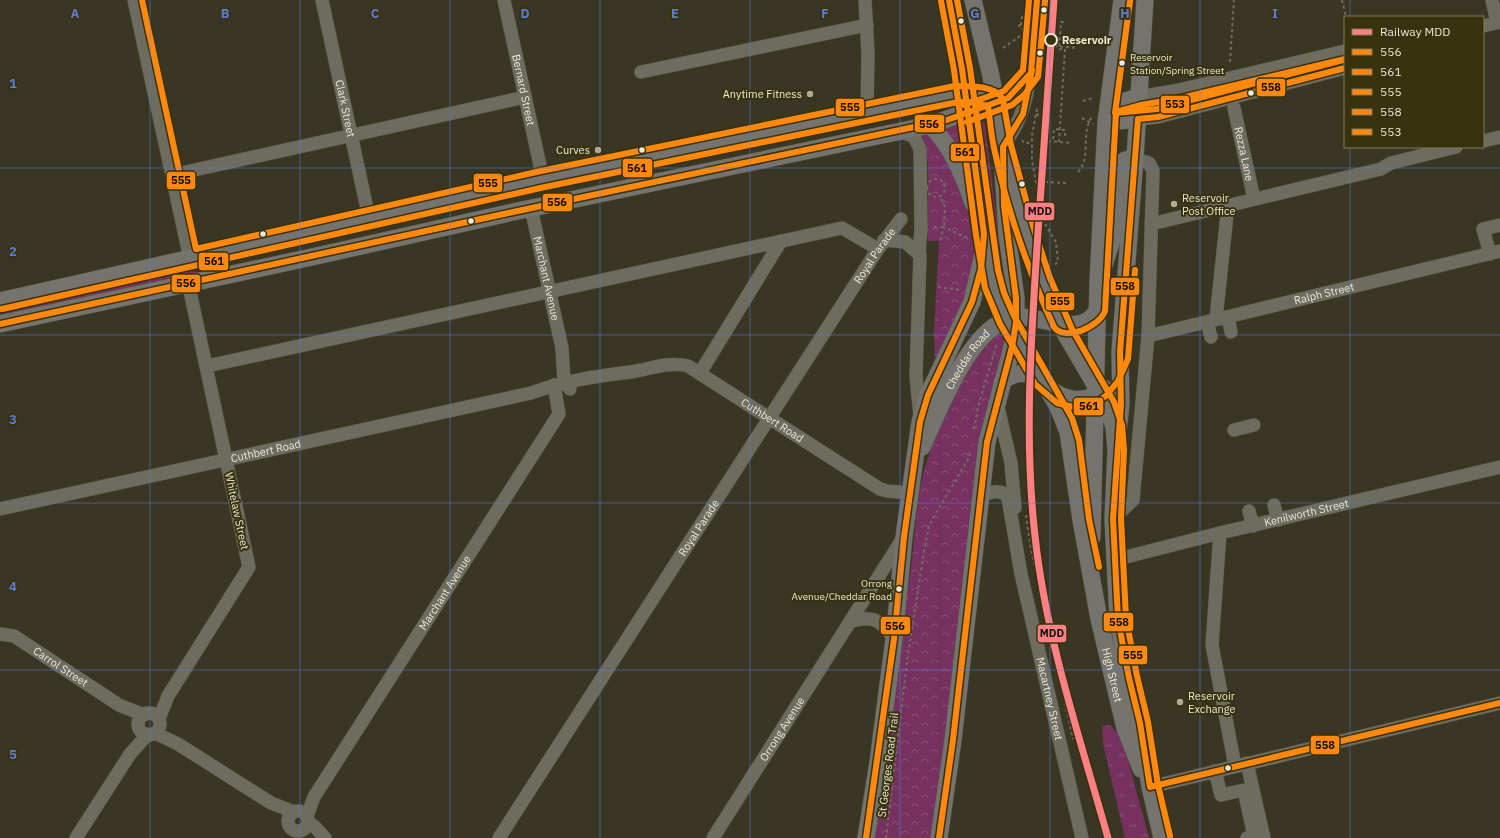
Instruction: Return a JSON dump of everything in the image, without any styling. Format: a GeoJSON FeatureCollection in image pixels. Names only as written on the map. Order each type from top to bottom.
{"type":"FeatureCollection","features":[{"type":"Feature","properties":{"kind":"main road","name":"High Street"},"geometry":{"type":"LineString","coordinates":[[949,0],[965,93],[993,286],[1007,325],[1058,407],[1068,432],[1080,513],[1092,571],[1099,619],[1125,728],[1150,787]]}},
{"type":"Feature","properties":{"kind":"main road","name":"High Street"},"geometry":{"type":"LineString","coordinates":[[973,0],[996,102],[1002,146],[1004,202],[1016,298],[1007,325]]}},
{"type":"Feature","properties":{"kind":"main road"},"geometry":{"type":"LineString","coordinates":[[1092,571],[1092,480],[1097,391],[1097,310],[1104,118],[1122,0]]}},
{"type":"Feature","properties":{"kind":"main road"},"geometry":{"type":"LineString","coordinates":[[1116,450],[1121,404],[1120,357],[1136,158],[1145,0]]}},
{"type":"Feature","properties":{"kind":"main road"},"geometry":{"type":"LineString","coordinates":[[1,297],[190,259],[543,179],[965,93],[979,94],[996,102]]}},
{"type":"Feature","properties":{"kind":"main road"},"geometry":{"type":"LineString","coordinates":[[1104,118],[1139,97]]}},
{"type":"Feature","properties":{"kind":"main road"},"geometry":{"type":"LineString","coordinates":[[0,324],[188,282],[281,264],[549,204],[930,125],[996,102]]}},
{"type":"Feature","properties":{"kind":"main road"},"geometry":{"type":"LineString","coordinates":[[1104,118],[1138,120]]}},
{"type":"Feature","properties":{"kind":"main road"},"geometry":{"type":"LineString","coordinates":[[815,124],[820,147]]}},
{"type":"Feature","properties":{"kind":"main road"},"geometry":{"type":"LineString","coordinates":[[930,125],[943,139],[956,160],[984,232]]}},
{"type":"Feature","properties":{"kind":"main road","name":"High Street"},"geometry":{"type":"LineString","coordinates":[[1002,146],[1028,240],[1044,285],[1061,324],[1113,422],[1116,450],[1113,519],[1114,560],[1120,634],[1140,723],[1150,787],[1162,838]]}},
{"type":"Feature","properties":{"kind":"main road"},"geometry":{"type":"LineString","coordinates":[[1098,282],[1114,234],[1120,166],[1125,160],[1136,158]]}},
{"type":"Feature","properties":{"kind":"main road"},"geometry":{"type":"LineString","coordinates":[[543,179],[549,204]]}},
{"type":"Feature","properties":{"kind":"main road"},"geometry":{"type":"LineString","coordinates":[[526,183],[531,208]]}},
{"type":"Feature","properties":{"kind":"main road","name":"Cheddar Road"},"geometry":{"type":"LineString","coordinates":[[866,838],[878,762],[894,640],[904,537],[916,460],[920,422],[928,395],[972,302],[981,269],[984,232]]}},
{"type":"Feature","properties":{"kind":"main road"},"geometry":{"type":"LineString","coordinates":[[275,240],[281,264]]}},
{"type":"Feature","properties":{"kind":"main road"},"geometry":{"type":"LineString","coordinates":[[939,838],[953,740],[987,442],[1002,382],[1007,325],[1077,324],[1088,320],[1097,310]]}},
{"type":"Feature","properties":{"kind":"main road","name":"Cheddar Road"},"geometry":{"type":"LineString","coordinates":[[916,460],[950,386],[976,344],[1007,325]]}},
{"type":"Feature","properties":{"kind":"main road"},"geometry":{"type":"LineString","coordinates":[[1002,382],[1012,374],[1032,374],[1058,395],[1068,399],[1083,399],[1097,391],[1108,382],[1120,357]]}},
{"type":"Feature","properties":{"kind":"street"},"geometry":{"type":"LineString","coordinates":[[134,0],[190,259]]}},
{"type":"Feature","properties":{"kind":"street","name":"Clark Street"},"geometry":{"type":"LineString","coordinates":[[322,0],[369,218]]}},
{"type":"Feature","properties":{"kind":"street","name":"Bernard Street"},"geometry":{"type":"LineString","coordinates":[[504,0],[543,179]]}},
{"type":"Feature","properties":{"kind":"street"},"geometry":{"type":"LineString","coordinates":[[865,0],[868,25],[867,113]]}},
{"type":"Feature","properties":{"kind":"street"},"geometry":{"type":"LineString","coordinates":[[1002,146],[1015,129],[1022,114],[1030,73],[1028,33],[1037,0]]}},
{"type":"Feature","properties":{"kind":"street"},"geometry":{"type":"LineString","coordinates":[[1484,26],[1498,22],[1492,0]]}},
{"type":"Feature","properties":{"kind":"street"},"geometry":{"type":"LineString","coordinates":[[641,72],[868,25]]}},
{"type":"Feature","properties":{"kind":"street"},"geometry":{"type":"LineString","coordinates":[[1139,97],[1172,92],[1344,51]]}},
{"type":"Feature","properties":{"kind":"street"},"geometry":{"type":"LineString","coordinates":[[1138,120],[1166,115],[1344,68]]}},
{"type":"Feature","properties":{"kind":"street"},"geometry":{"type":"LineString","coordinates":[[996,102],[1012,95],[1030,73]]}},
{"type":"Feature","properties":{"kind":"street"},"geometry":{"type":"LineString","coordinates":[[172,175],[525,97]]}},
{"type":"Feature","properties":{"kind":"street","name":"Rezza Lane"},"geometry":{"type":"LineString","coordinates":[[1234,108],[1254,199]]}},
{"type":"Feature","properties":{"kind":"street","name":"Cheddar Road"},"geometry":{"type":"LineString","coordinates":[[899,131],[914,137],[920,149],[921,230],[919,253],[921,263],[916,376],[920,422]]}},
{"type":"Feature","properties":{"kind":"street"},"geometry":{"type":"LineString","coordinates":[[1484,141],[1500,137]]}},
{"type":"Feature","properties":{"kind":"street"},"geometry":{"type":"LineString","coordinates":[[1151,224],[1228,204],[1381,169],[1391,163],[1452,148]]}},
{"type":"Feature","properties":{"kind":"street"},"geometry":{"type":"LineString","coordinates":[[1113,519],[1133,500],[1148,336],[1152,168],[1149,162],[1136,158]]}},
{"type":"Feature","properties":{"kind":"street"},"geometry":{"type":"LineString","coordinates":[[1211,337],[1217,319],[1223,236],[1228,204]]}},
{"type":"Feature","properties":{"kind":"street","name":"Marchant Avenue"},"geometry":{"type":"LineString","coordinates":[[284,838],[298,823],[559,414],[564,386],[562,348],[531,208]]}},
{"type":"Feature","properties":{"kind":"street","name":"Royal Parade"},"geometry":{"type":"LineString","coordinates":[[499,838],[882,244],[900,219]]}},
{"type":"Feature","properties":{"kind":"street"},"geometry":{"type":"LineString","coordinates":[[1495,252],[1483,229],[1500,225]]}},
{"type":"Feature","properties":{"kind":"street"},"geometry":{"type":"LineString","coordinates":[[207,366],[842,228],[882,244],[905,242],[919,253]]}},
{"type":"Feature","properties":{"kind":"street"},"geometry":{"type":"LineString","coordinates":[[700,373],[781,241]]}},
{"type":"Feature","properties":{"kind":"street"},"geometry":{"type":"LineString","coordinates":[[753,247],[766,266]]}},
{"type":"Feature","properties":{"kind":"street","name":"Ralph Street"},"geometry":{"type":"LineString","coordinates":[[1148,336],[1495,252]]}},
{"type":"Feature","properties":{"kind":"street","name":"Whitelaw Street"},"geometry":{"type":"LineString","coordinates":[[76,838],[249,567],[188,282]]}},
{"type":"Feature","properties":{"kind":"street"},"geometry":{"type":"LineString","coordinates":[[1217,319],[1232,332]]}},
{"type":"Feature","properties":{"kind":"street","name":"Cuthbert Road"},"geometry":{"type":"LineString","coordinates":[[0,509],[564,386],[606,381],[632,371],[673,363],[688,366],[700,373],[882,490],[910,494]]}},
{"type":"Feature","properties":{"kind":"street","name":"Macartney Street"},"geometry":{"type":"LineString","coordinates":[[998,400],[1000,418],[1014,481],[1015,536]]}},
{"type":"Feature","properties":{"kind":"street"},"geometry":{"type":"LineString","coordinates":[[1234,430],[1254,425]]}},
{"type":"Feature","properties":{"kind":"street","name":"Kenilworth Street"},"geometry":{"type":"LineString","coordinates":[[1114,560],[1220,533],[1500,468]]}},
{"type":"Feature","properties":{"kind":"street","name":"Macartney Street"},"geometry":{"type":"LineString","coordinates":[[980,496],[994,492],[1006,494],[1021,574],[1082,838]]}},
{"type":"Feature","properties":{"kind":"street"},"geometry":{"type":"LineString","coordinates":[[1274,505],[1278,520]]}},
{"type":"Feature","properties":{"kind":"street"},"geometry":{"type":"LineString","coordinates":[[1249,511],[1253,526]]}},
{"type":"Feature","properties":{"kind":"street"},"geometry":{"type":"LineString","coordinates":[[1220,533],[1212,645],[1241,765],[1264,838]]}},
{"type":"Feature","properties":{"kind":"street","name":"Orrong Avenue"},"geometry":{"type":"LineString","coordinates":[[713,838],[904,537]]}},
{"type":"Feature","properties":{"kind":"street"},"geometry":{"type":"LineString","coordinates":[[852,621],[868,618],[876,620],[885,626],[894,640]]}},
{"type":"Feature","properties":{"kind":"street","name":"Carrol Street"},"geometry":{"type":"LineString","coordinates":[[0,634],[14,636],[178,744],[271,803],[280,814],[298,823],[315,827],[325,838]]}},
{"type":"Feature","properties":{"kind":"street"},"geometry":{"type":"LineString","coordinates":[[1150,787],[1500,703]]}},
{"type":"Feature","properties":{"kind":"street"},"geometry":{"type":"LineString","coordinates":[[1215,771],[1221,795],[1244,790],[1254,836],[1247,838]]}},
{"type":"Feature","properties":{"kind":"path"},"geometry":{"type":"LineString","coordinates":[[1230,62],[1234,0]]}},
{"type":"Feature","properties":{"kind":"path"},"geometry":{"type":"LineString","coordinates":[[1342,0],[1346,16]]}},
{"type":"Feature","properties":{"kind":"path"},"geometry":{"type":"LineString","coordinates":[[1067,22],[1061,22],[1059,49],[1077,48]]}},
{"type":"Feature","properties":{"kind":"path"},"geometry":{"type":"LineString","coordinates":[[1003,48],[1028,33],[1021,25],[1018,26]]}},
{"type":"Feature","properties":{"kind":"path"},"geometry":{"type":"LineString","coordinates":[[1054,46],[1065,48]]}},
{"type":"Feature","properties":{"kind":"path"},"geometry":{"type":"LineString","coordinates":[[1059,142],[1065,48]]}},
{"type":"Feature","properties":{"kind":"path"},"geometry":{"type":"LineString","coordinates":[[1083,101],[1093,98]]}},
{"type":"Feature","properties":{"kind":"path"},"geometry":{"type":"LineString","coordinates":[[1037,186],[1032,161],[1032,135],[1036,115],[1041,114]]}},
{"type":"Feature","properties":{"kind":"path"},"geometry":{"type":"LineString","coordinates":[[1082,118],[1088,122],[1104,118]]}},
{"type":"Feature","properties":{"kind":"path"},"geometry":{"type":"LineString","coordinates":[[1078,172],[1084,163],[1088,122]]}},
{"type":"Feature","properties":{"kind":"path"},"geometry":{"type":"LineString","coordinates":[[1053,139],[1054,129],[1065,130],[1065,139]]}},
{"type":"Feature","properties":{"kind":"path"},"geometry":{"type":"LineString","coordinates":[[1048,141],[1071,143]]}},
{"type":"Feature","properties":{"kind":"path"},"geometry":{"type":"LineString","coordinates":[[939,180],[944,185],[945,190],[940,196],[934,197],[928,192],[928,186],[932,181],[939,180]]}},
{"type":"Feature","properties":{"kind":"path"},"geometry":{"type":"LineString","coordinates":[[1045,182],[1068,183]]}},
{"type":"Feature","properties":{"kind":"path"},"geometry":{"type":"LineString","coordinates":[[940,196],[945,207],[944,227],[940,240]]}},
{"type":"Feature","properties":{"kind":"path"},"geometry":{"type":"LineString","coordinates":[[1045,224],[1055,240],[1058,250],[1058,262],[1053,267]]}},
{"type":"Feature","properties":{"kind":"path"},"geometry":{"type":"LineString","coordinates":[[932,231],[933,227],[944,227],[967,238]]}},
{"type":"Feature","properties":{"kind":"path"},"geometry":{"type":"LineString","coordinates":[[938,287],[966,292]]}},
{"type":"Feature","properties":{"kind":"path"},"geometry":{"type":"LineString","coordinates":[[973,435],[979,403],[997,342],[1007,325]]}},
{"type":"Feature","properties":{"kind":"path","name":"St Georges Road Trail"},"geometry":{"type":"LineString","coordinates":[[886,838],[907,662],[929,526],[969,458],[971,450]]}},
{"type":"Feature","properties":{"kind":"green space"},"geometry":{"type":"Polygon","coordinates":[[[980,120],[984,122],[985,126],[1000,245],[992,246],[976,121],[980,120]]]}},
{"type":"Feature","properties":{"kind":"green space"},"geometry":{"type":"Polygon","coordinates":[[[962,123],[964,151],[959,153],[942,130],[962,123]]]}},
{"type":"Feature","properties":{"kind":"green space"},"geometry":{"type":"Polygon","coordinates":[[[925,134],[933,135],[966,198],[975,260],[970,288],[935,363],[934,332],[939,241],[928,241],[928,163],[921,136],[925,134]]]}},
{"type":"Feature","properties":{"kind":"green space"},"geometry":{"type":"Polygon","coordinates":[[[176,270],[209,273],[0,315],[0,308],[176,270]]]}},
{"type":"Feature","properties":{"kind":"green space"},"geometry":{"type":"Polygon","coordinates":[[[1003,331],[1006,334],[931,838],[870,838],[911,569],[919,493],[925,467],[938,427],[956,388],[987,342],[1003,331]]]}},
{"type":"Feature","properties":{"kind":"green space"},"geometry":{"type":"Polygon","coordinates":[[[1110,725],[1122,738],[1149,838],[1125,838],[1103,744],[1102,726],[1110,725]]]}},
{"type":"Feature","properties":{"kind":"rail line","name":"MDD"},"geometry":{"type":"LineString","coordinates":[[1054,0],[1031,355],[1029,427],[1032,500],[1040,574],[1047,613],[1075,726],[1108,838]]}},
{"type":"Feature","properties":{"kind":"transit line","name":"555"},"geometry":{"type":"LineString","coordinates":[[142,0],[196,249],[541,171],[955,86],[982,87],[995,91],[1000,95],[1003,100],[1011,145],[1033,226],[1050,278],[1072,329],[1114,402],[1122,425],[1124,450],[1121,519],[1126,618],[1137,676],[1148,722],[1158,785],[1170,836]]}},
{"type":"Feature","properties":{"kind":"transit line","name":"556"},"geometry":{"type":"LineString","coordinates":[[866,838],[894,639],[904,537],[920,422],[928,395],[972,302],[981,269],[984,234],[962,69],[949,0]]}},
{"type":"Feature","properties":{"kind":"transit line","name":"555"},"geometry":{"type":"LineString","coordinates":[[957,0],[970,68],[998,270],[1004,293],[1014,316],[1072,418],[1079,440],[1089,519],[1099,567]]}},
{"type":"Feature","properties":{"kind":"transit line","name":"555"},"geometry":{"type":"LineString","coordinates":[[964,105],[1004,91],[1023,70],[1029,0]]}},
{"type":"Feature","properties":{"kind":"transit line","name":"556"},"geometry":{"type":"LineString","coordinates":[[0,324],[513,212],[947,120],[1008,98],[1031,73],[1037,0]]}},
{"type":"Feature","properties":{"kind":"transit line","name":"561"},"geometry":{"type":"LineString","coordinates":[[941,1],[954,70],[976,235],[985,288],[1000,324],[1035,384],[1057,403],[1073,407],[1092,406],[1107,395],[1118,381],[1128,359],[1135,270]]}},
{"type":"Feature","properties":{"kind":"transit line","name":"561"},"geometry":{"type":"LineString","coordinates":[[967,122],[1012,105],[1024,95],[1038,77],[1045,1]]}},
{"type":"Feature","properties":{"kind":"transit line","name":"553"},"geometry":{"type":"LineString","coordinates":[[1130,1],[1115,113],[1157,109],[1343,60]]}},
{"type":"Feature","properties":{"kind":"transit line","name":"561"},"geometry":{"type":"LineString","coordinates":[[2,309],[545,187],[958,102],[975,102],[988,106],[993,143],[1005,194],[1027,262],[1044,305],[1054,327],[1059,331],[1073,333],[1089,327],[1102,317],[1105,311],[1116,112],[1344,59]]}},
{"type":"Feature","properties":{"kind":"transit line","name":"558"},"geometry":{"type":"LineString","coordinates":[[1138,119],[1158,117],[1344,68]]}},
{"type":"Feature","properties":{"kind":"transit line","name":"556"},"geometry":{"type":"LineString","coordinates":[[939,838],[953,740],[987,442],[1012,347],[1016,323],[1016,298],[1004,206],[1003,147],[1023,114],[1032,70]]}},
{"type":"Feature","properties":{"kind":"transit line","name":"558"},"geometry":{"type":"LineString","coordinates":[[1138,119],[1120,352],[1121,404],[1113,519],[1118,619],[1129,678],[1140,723],[1150,787]]}},
{"type":"Feature","properties":{"kind":"transit line","name":"558"},"geometry":{"type":"LineString","coordinates":[[1150,787],[1500,703]]}},
{"type":"Feature","properties":{"kind":"place","name":"Reservoir"},"geometry":{"type":"Point","coordinates":[1051,40]}},
{"type":"Feature","properties":{"kind":"place","name":"Reservoir Station/Spring Street"},"geometry":{"type":"Point","coordinates":[1122,63]}},
{"type":"Feature","properties":{"kind":"place","name":"Anytime Fitness"},"geometry":{"type":"Point","coordinates":[810,94]}},
{"type":"Feature","properties":{"kind":"place","name":"Curves"},"geometry":{"type":"Point","coordinates":[598,150]}},
{"type":"Feature","properties":{"kind":"place","name":"Reservoir Post Office"},"geometry":{"type":"Point","coordinates":[1174,204]}},
{"type":"Feature","properties":{"kind":"place","name":"Orrong Avenue/Cheddar Road"},"geometry":{"type":"Point","coordinates":[899,589]}},
{"type":"Feature","properties":{"kind":"place","name":"Reservoir Exchange"},"geometry":{"type":"Point","coordinates":[1180,702]}}]}
